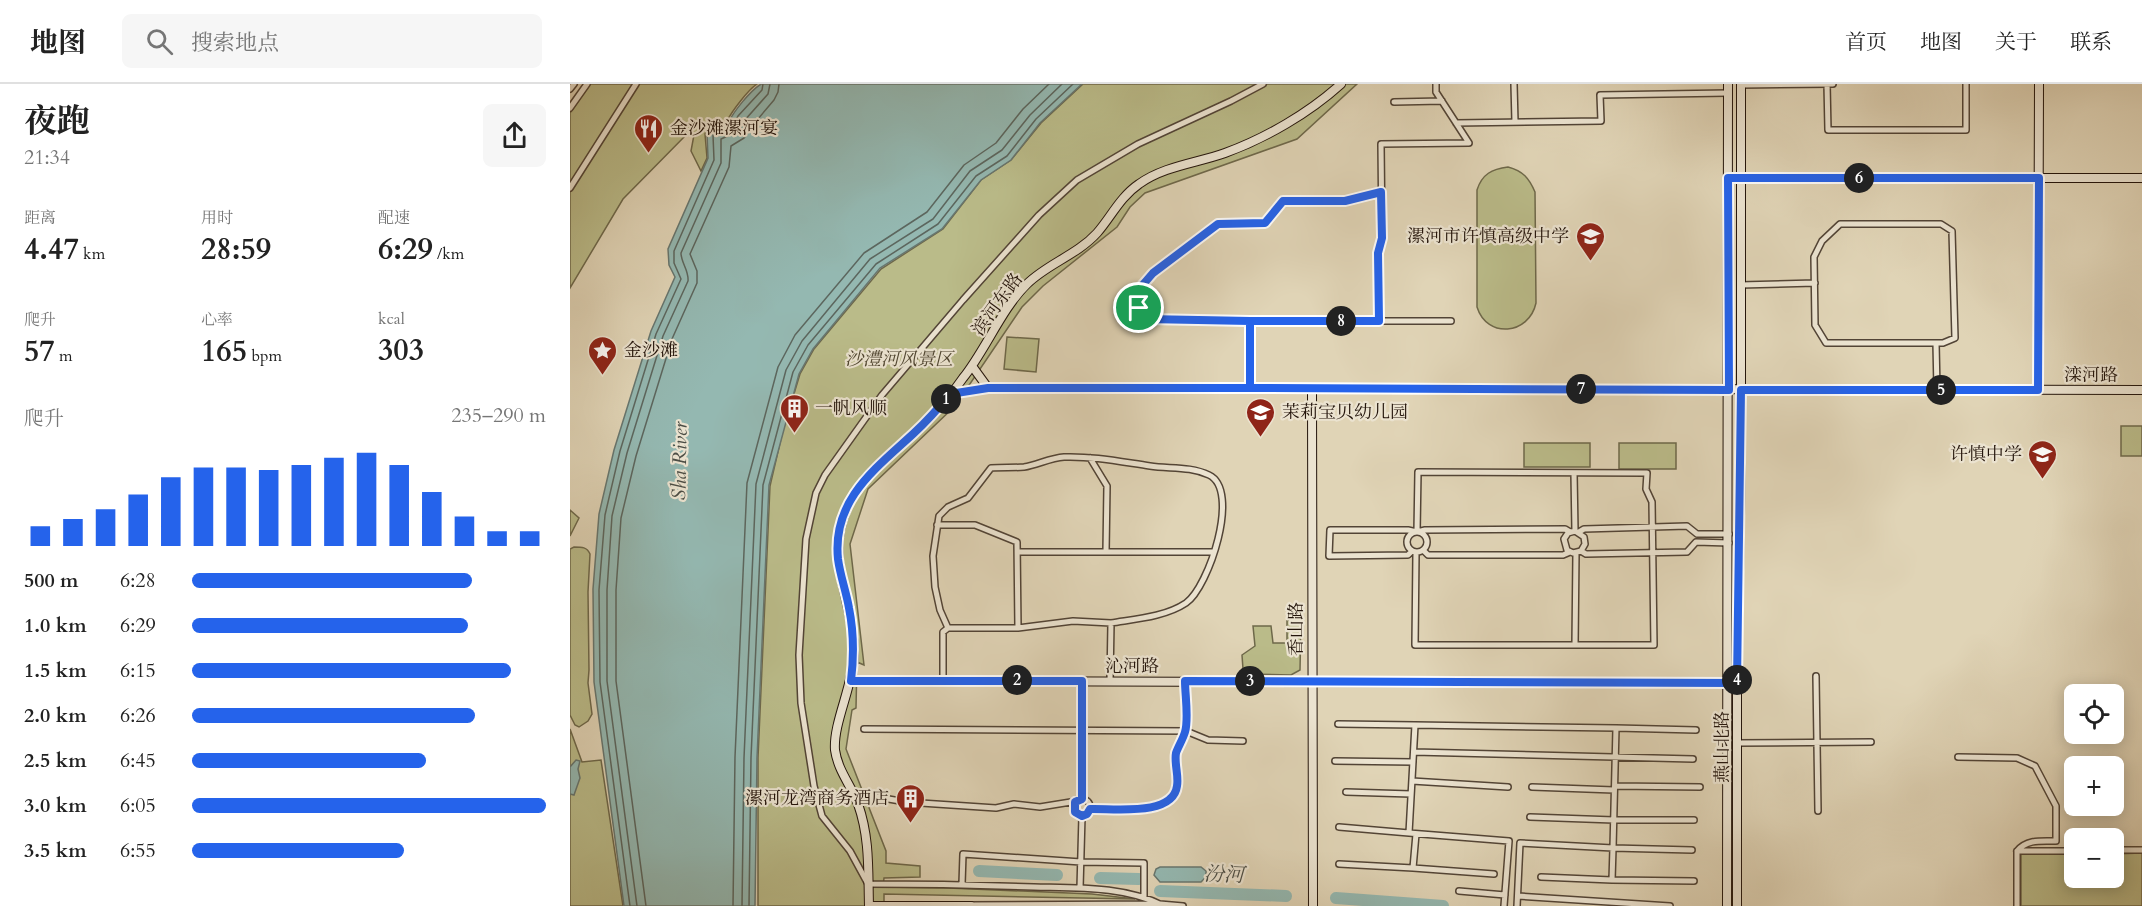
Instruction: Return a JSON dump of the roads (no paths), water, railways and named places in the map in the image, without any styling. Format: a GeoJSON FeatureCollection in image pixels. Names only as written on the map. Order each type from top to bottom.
{"type":"FeatureCollection","features":[{"type":"Feature","properties":{"kind":"street"},"geometry":{"type":"LineString","coordinates":[[570,89],[574,84]]}},
{"type":"Feature","properties":{"kind":"street"},"geometry":{"type":"LineString","coordinates":[[570,108],[587,84]]}},
{"type":"Feature","properties":{"kind":"street"},"geometry":{"type":"LineString","coordinates":[[570,188],[636,84]]}},
{"type":"Feature","properties":{"kind":"street"},"geometry":{"type":"LineString","coordinates":[[1162,905],[1137,894],[1080,888],[868,884],[850,851],[822,816],[814,786],[801,703],[800,645],[806,539],[816,493],[825,475],[882,395],[1039,215],[1077,180],[1138,144],[1263,84]]}},
{"type":"Feature","properties":{"kind":"street","name":"滨河东路"},"geometry":{"type":"LineString","coordinates":[[869,906],[869,853],[864,822],[857,801],[838,762],[835,747],[836,734],[851,681],[854,654],[838,557],[839,537],[850,500],[878,463],[933,416],[972,366],[1027,283],[1077,250],[1097,233],[1124,196],[1155,174],[1226,152],[1263,135],[1296,117],[1328,96],[1341,84]]}},
{"type":"Feature","properties":{"kind":"street"},"geometry":{"type":"LineString","coordinates":[[1379,321],[1378,253],[1382,238],[1381,144],[1468,143],[1436,92],[1436,84]]}},
{"type":"Feature","properties":{"kind":"street"},"geometry":{"type":"LineString","coordinates":[[1514,84],[1515,122]]}},
{"type":"Feature","properties":{"kind":"street"},"geometry":{"type":"LineString","coordinates":[[1741,85],[1829,84],[1828,130],[1966,130],[1966,84]]}},
{"type":"Feature","properties":{"kind":"street"},"geometry":{"type":"LineString","coordinates":[[2038,84],[2038,390]]}},
{"type":"Feature","properties":{"kind":"street","name":"燕山北路"},"geometry":{"type":"LineString","coordinates":[[1738,906],[1737,683],[1741,390],[1741,85]]}},
{"type":"Feature","properties":{"kind":"street"},"geometry":{"type":"LineString","coordinates":[[1456,123],[1601,121],[1600,95],[1728,88]]}},
{"type":"Feature","properties":{"kind":"street","name":"燕山北路"},"geometry":{"type":"LineString","coordinates":[[1727,906],[1728,88]]}},
{"type":"Feature","properties":{"kind":"street"},"geometry":{"type":"LineString","coordinates":[[1394,102],[1442,101]]}},
{"type":"Feature","properties":{"kind":"street"},"geometry":{"type":"LineString","coordinates":[[1728,178],[2142,177]]}},
{"type":"Feature","properties":{"kind":"street"},"geometry":{"type":"LineString","coordinates":[[1381,192],[1345,201],[1283,201],[1265,223],[1218,224],[1153,273],[1140,288],[1139,308],[1146,319],[1451,321]]}},
{"type":"Feature","properties":{"kind":"street"},"geometry":{"type":"LineString","coordinates":[[1840,224],[1941,224],[1952,231],[1955,338],[1936,343],[1826,343],[1815,325],[1814,257],[1822,241],[1840,224]]}},
{"type":"Feature","properties":{"kind":"street"},"geometry":{"type":"LineString","coordinates":[[1740,285],[1815,283]]}},
{"type":"Feature","properties":{"kind":"street"},"geometry":{"type":"LineString","coordinates":[[1250,321],[1250,388]]}},
{"type":"Feature","properties":{"kind":"street"},"geometry":{"type":"LineString","coordinates":[[1936,343],[1937,390]]}},
{"type":"Feature","properties":{"kind":"street"},"geometry":{"type":"LineString","coordinates":[[972,366],[988,388]]}},
{"type":"Feature","properties":{"kind":"street","name":"滦河路"},"geometry":{"type":"LineString","coordinates":[[950,394],[988,388],[2142,390]]}},
{"type":"Feature","properties":{"kind":"street","name":"香山路"},"geometry":{"type":"LineString","coordinates":[[1312,389],[1313,906]]}},
{"type":"Feature","properties":{"kind":"street"},"geometry":{"type":"LineString","coordinates":[[943,680],[943,632],[948,628],[1018,628],[1073,621],[1111,623],[1159,614],[1185,603],[1197,592],[1211,564],[1224,500],[1220,488],[1211,476],[1175,467],[1154,467],[1090,458],[1061,457],[1024,467],[992,468],[968,498],[948,507],[939,516],[933,556],[935,587],[940,610],[948,628]]}},
{"type":"Feature","properties":{"kind":"street"},"geometry":{"type":"LineString","coordinates":[[1090,458],[1107,486],[1106,552]]}},
{"type":"Feature","properties":{"kind":"street"},"geometry":{"type":"LineString","coordinates":[[1414,552],[1415,645],[1654,645],[1652,502],[1646,489],[1647,473],[1418,472],[1417,532]]}},
{"type":"Feature","properties":{"kind":"street"},"geometry":{"type":"LineString","coordinates":[[1574,473],[1575,531]]}},
{"type":"Feature","properties":{"kind":"street"},"geometry":{"type":"LineString","coordinates":[[937,525],[975,525],[1017,542],[1018,628]]}},
{"type":"Feature","properties":{"kind":"street"},"geometry":{"type":"LineString","coordinates":[[1652,526],[1687,526],[1697,534],[1729,538],[1696,542],[1687,552],[1586,554],[1576,552],[1563,543],[1565,536],[1584,529],[1652,526]]}},
{"type":"Feature","properties":{"kind":"street"},"geometry":{"type":"LineString","coordinates":[[1414,552],[1409,549],[1407,541],[1411,534],[1417,532],[1425,530],[1565,529],[1575,531],[1586,540],[1576,552],[1563,555],[1428,555],[1424,551],[1408,555],[1329,556],[1330,530],[1408,530],[1417,532],[1423,533],[1427,540],[1424,551]]}},
{"type":"Feature","properties":{"kind":"street"},"geometry":{"type":"LineString","coordinates":[[1018,552],[1214,552]]}},
{"type":"Feature","properties":{"kind":"street"},"geometry":{"type":"LineString","coordinates":[[1575,645],[1576,552]]}},
{"type":"Feature","properties":{"kind":"street"},"geometry":{"type":"LineString","coordinates":[[1110,681],[1111,623]]}},
{"type":"Feature","properties":{"kind":"street"},"geometry":{"type":"LineString","coordinates":[[1816,676],[1818,811]]}},
{"type":"Feature","properties":{"kind":"street","name":"沁河路"},"geometry":{"type":"LineString","coordinates":[[851,681],[1737,683]]}},
{"type":"Feature","properties":{"kind":"street"},"geometry":{"type":"LineString","coordinates":[[1082,681],[1080,800],[1074,805],[1074,810],[1082,816]]}},
{"type":"Feature","properties":{"kind":"street"},"geometry":{"type":"LineString","coordinates":[[1090,809],[1152,808],[1162,805],[1172,797],[1177,788],[1176,753],[1186,731],[1185,681]]}},
{"type":"Feature","properties":{"kind":"street"},"geometry":{"type":"LineString","coordinates":[[1338,724],[1696,730]]}},
{"type":"Feature","properties":{"kind":"street"},"geometry":{"type":"LineString","coordinates":[[1409,833],[1415,725]]}},
{"type":"Feature","properties":{"kind":"street"},"geometry":{"type":"LineString","coordinates":[[1612,880],[1616,728]]}},
{"type":"Feature","properties":{"kind":"street"},"geometry":{"type":"LineString","coordinates":[[864,729],[1186,731],[1208,740],[1243,741]]}},
{"type":"Feature","properties":{"kind":"street"},"geometry":{"type":"LineString","coordinates":[[1737,743],[1871,742]]}},
{"type":"Feature","properties":{"kind":"street"},"geometry":{"type":"LineString","coordinates":[[1414,752],[1693,759]]}},
{"type":"Feature","properties":{"kind":"street"},"geometry":{"type":"LineString","coordinates":[[1958,757],[2017,758],[2035,766],[2055,806],[2056,841],[2036,841],[2023,844],[2017,851],[2017,906]]}},
{"type":"Feature","properties":{"kind":"street"},"geometry":{"type":"LineString","coordinates":[[1335,761],[1413,762]]}},
{"type":"Feature","properties":{"kind":"street"},"geometry":{"type":"LineString","coordinates":[[1412,781],[1508,787]]}},
{"type":"Feature","properties":{"kind":"street"},"geometry":{"type":"LineString","coordinates":[[1532,787],[1700,787]]}},
{"type":"Feature","properties":{"kind":"street"},"geometry":{"type":"LineString","coordinates":[[1346,792],[1411,794]]}},
{"type":"Feature","properties":{"kind":"street"},"geometry":{"type":"LineString","coordinates":[[877,797],[906,802],[996,808],[1014,804],[1040,807],[1080,800],[1089,803],[1090,809],[1082,816]]}},
{"type":"Feature","properties":{"kind":"street"},"geometry":{"type":"LineString","coordinates":[[1080,888],[1082,816]]}},
{"type":"Feature","properties":{"kind":"street"},"geometry":{"type":"LineString","coordinates":[[1530,817],[1694,820]]}},
{"type":"Feature","properties":{"kind":"street"},"geometry":{"type":"LineString","coordinates":[[1339,827],[1509,841],[1504,906]]}},
{"type":"Feature","properties":{"kind":"street"},"geometry":{"type":"LineString","coordinates":[[1413,868],[1416,834]]}},
{"type":"Feature","properties":{"kind":"street"},"geometry":{"type":"LineString","coordinates":[[1517,906],[1520,843],[1692,850]]}},
{"type":"Feature","properties":{"kind":"street"},"geometry":{"type":"LineString","coordinates":[[2124,850],[2142,850]]}},
{"type":"Feature","properties":{"kind":"street"},"geometry":{"type":"LineString","coordinates":[[2017,851],[2064,851]]}},
{"type":"Feature","properties":{"kind":"street"},"geometry":{"type":"LineString","coordinates":[[962,884],[963,854],[1081,862],[1144,863],[1144,897]]}},
{"type":"Feature","properties":{"kind":"street"},"geometry":{"type":"LineString","coordinates":[[1339,864],[1494,874]]}},
{"type":"Feature","properties":{"kind":"street"},"geometry":{"type":"LineString","coordinates":[[1541,877],[1694,881]]}},
{"type":"Feature","properties":{"kind":"street"},"geometry":{"type":"LineString","coordinates":[[1459,891],[1505,896]]}},
{"type":"Feature","properties":{"kind":"street"},"geometry":{"type":"LineString","coordinates":[[1518,896],[1670,906]]}},
{"type":"Feature","properties":{"kind":"street"},"geometry":{"type":"LineString","coordinates":[[948,905],[971,906]]}},
{"type":"Feature","properties":{"kind":"street"},"geometry":{"type":"LineString","coordinates":[[869,906],[1183,906]]}},
{"type":"Feature","properties":{"kind":"water","name":"Sha River"},"geometry":{"type":"Polygon","coordinates":[[[761,84],[1082,84],[1040,123],[1011,160],[981,180],[942,229],[880,268],[813,349],[799,374],[769,485],[757,758],[755,906],[624,906],[594,682],[593,589],[599,514],[614,450],[651,331],[675,277],[669,265],[668,249],[708,158],[707,134],[710,128],[728,123],[752,91],[761,84]]]}},
{"type":"Feature","properties":{"kind":"water"},"geometry":{"type":"Polygon","coordinates":[[[576,760],[580,761],[578,769],[580,778],[574,795],[570,794],[570,767],[576,760]]]}},
{"type":"Feature","properties":{"kind":"water"},"geometry":{"type":"Polygon","coordinates":[[[1160,867],[1201,867],[1206,871],[1206,877],[1201,882],[1160,882],[1154,875],[1156,869],[1160,867]]]}},
{"type":"Feature","properties":{"kind":"waterway","name":"汾河"},"geometry":{"type":"LineString","coordinates":[[979,871],[1057,875]]}},
{"type":"Feature","properties":{"kind":"waterway","name":"汾河"},"geometry":{"type":"LineString","coordinates":[[1100,878],[1139,879]]}},
{"type":"Feature","properties":{"kind":"waterway","name":"汾河"},"geometry":{"type":"LineString","coordinates":[[1160,891],[1286,896]]}},
{"type":"Feature","properties":{"kind":"waterway","name":"汾河"},"geometry":{"type":"LineString","coordinates":[[1336,898],[1443,906]]}},
{"type":"Feature","properties":{"kind":"place","name":"金沙滩漯河宴"},"geometry":{"type":"Point","coordinates":[649,154]}},
{"type":"Feature","properties":{"kind":"place","name":"漯河市许慎高级中学"},"geometry":{"type":"Point","coordinates":[1590,262]}},
{"type":"Feature","properties":{"kind":"place","name":"金沙滩"},"geometry":{"type":"Point","coordinates":[603,376]}},
{"type":"Feature","properties":{"kind":"place","name":"一帆风顺"},"geometry":{"type":"Point","coordinates":[794,434]}},
{"type":"Feature","properties":{"kind":"place","name":"茉莉宝贝幼儿园"},"geometry":{"type":"Point","coordinates":[1261,438]}},
{"type":"Feature","properties":{"kind":"place","name":"许慎中学"},"geometry":{"type":"Point","coordinates":[2043,480]}},
{"type":"Feature","properties":{"kind":"place","name":"漯河龙湾商务酒店"},"geometry":{"type":"Point","coordinates":[910,824]}},
{"type":"Feature","properties":{"kind":"park label","name":"沙澧河风景区"},"geometry":{"type":"Point","coordinates":[899,359]}}]}
